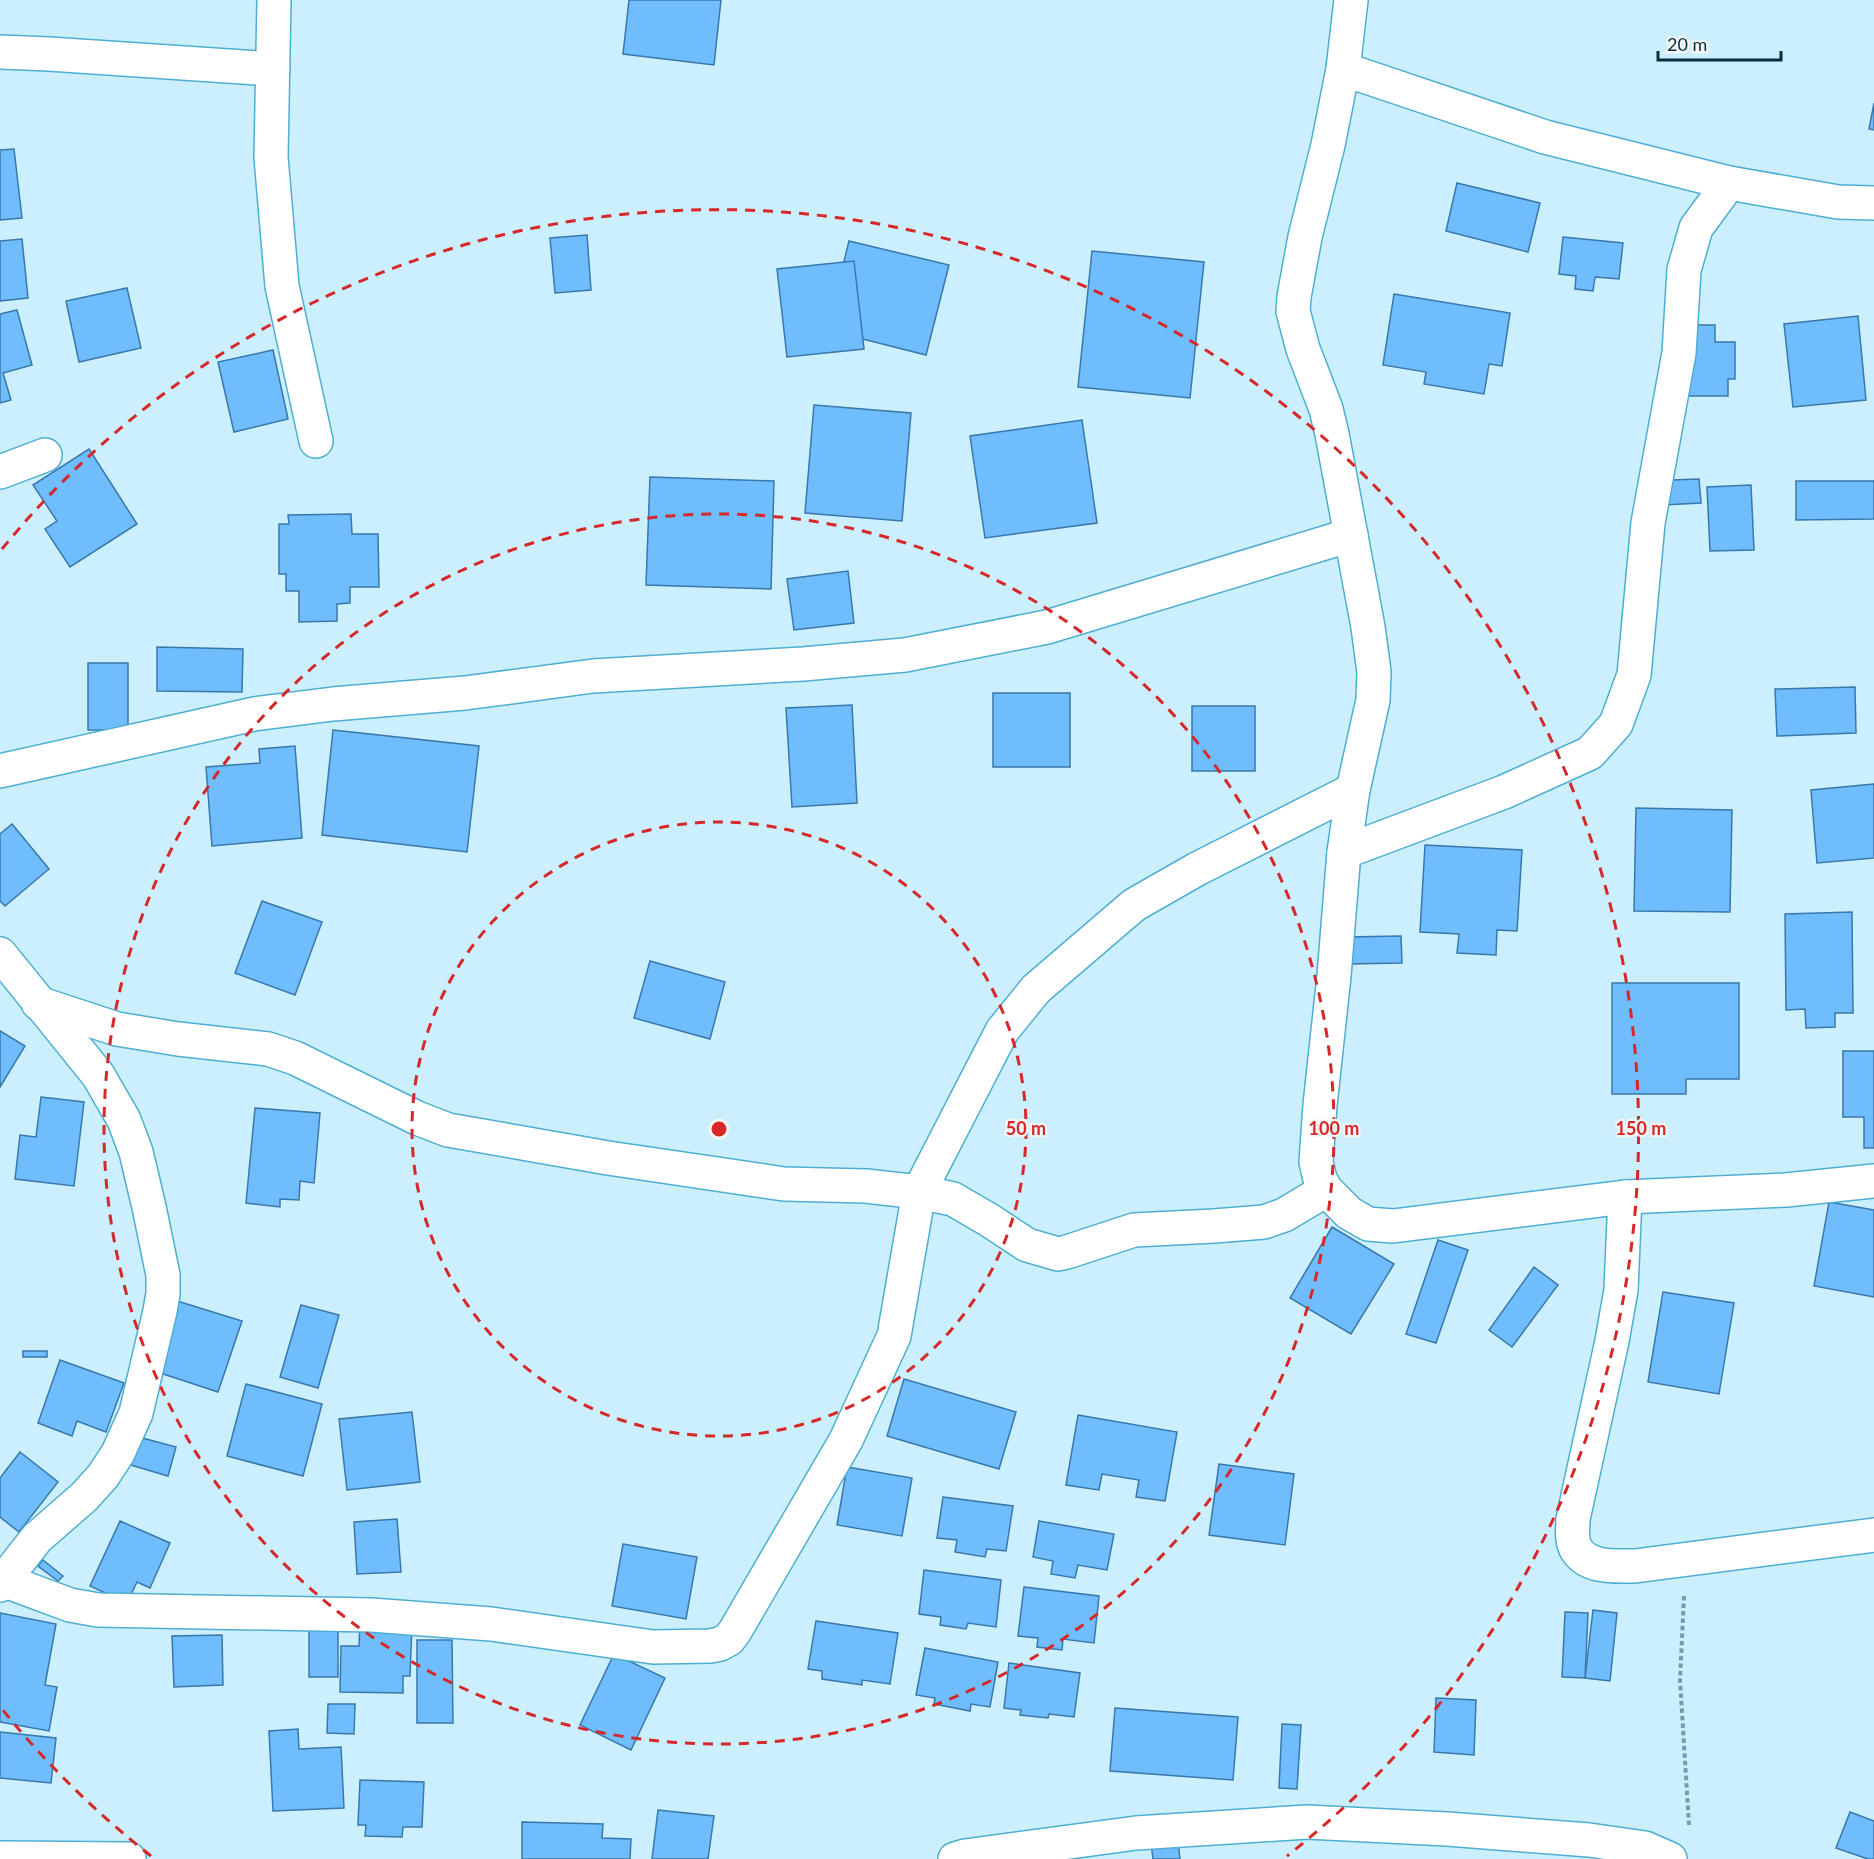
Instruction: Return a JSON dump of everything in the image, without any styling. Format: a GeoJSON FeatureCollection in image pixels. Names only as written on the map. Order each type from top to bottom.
{"type":"FeatureCollection","features":[{"type":"Feature","properties":{"kind":"street"},"geometry":{"type":"LineString","coordinates":[[274,0],[272,157],[282,286],[316,441]]}},
{"type":"Feature","properties":{"kind":"street"},"geometry":{"type":"LineString","coordinates":[[1351,0],[1343,69],[1328,145],[1305,237],[1293,311],[1303,350],[1326,409],[1352,535],[1374,672],[1372,699],[1353,790],[1344,852],[1320,1105],[1316,1162],[1320,1179],[1326,1190],[1349,1213],[1368,1224],[1393,1226],[1625,1197],[1786,1190],[1874,1182]]}},
{"type":"Feature","properties":{"kind":"street"},"geometry":{"type":"LineString","coordinates":[[0,52],[273,69]]}},
{"type":"Feature","properties":{"kind":"street"},"geometry":{"type":"LineString","coordinates":[[1343,69],[1545,137],[1729,183],[1838,202],[1874,203]]}},
{"type":"Feature","properties":{"kind":"street"},"geometry":{"type":"LineString","coordinates":[[1344,852],[1504,792],[1590,753],[1616,724],[1634,675],[1648,524],[1679,353],[1684,270],[1696,228],[1729,183]]}},
{"type":"Feature","properties":{"kind":"street"},"geometry":{"type":"LineString","coordinates":[[0,472],[45,456]]}},
{"type":"Feature","properties":{"kind":"street"},"geometry":{"type":"LineString","coordinates":[[0,771],[188,727],[254,714],[322,705],[465,693],[593,676],[803,664],[904,655],[1047,627],[1352,535]]}},
{"type":"Feature","properties":{"kind":"street"},"geometry":{"type":"LineString","coordinates":[[0,954],[98,1075],[124,1120],[136,1152],[163,1275],[163,1294],[136,1413],[118,1453],[103,1476],[84,1497],[37,1538],[1,1581],[70,1605],[98,1610],[371,1615],[491,1624],[652,1647],[710,1646],[729,1639],[735,1631],[846,1440],[894,1336],[920,1192],[1002,1031],[1036,989],[1134,905],[1197,869],[1353,790]]}},
{"type":"Feature","properties":{"kind":"street"},"geometry":{"type":"LineString","coordinates":[[38,1003],[117,1029],[178,1039],[268,1049],[295,1058],[417,1118],[448,1130],[608,1158],[784,1184],[866,1186],[920,1192],[953,1199],[1027,1245],[1058,1254],[1134,1230],[1264,1222],[1284,1215],[1326,1190]]}},
{"type":"Feature","properties":{"kind":"street"},"geometry":{"type":"LineString","coordinates":[[1625,1197],[1621,1290],[1573,1519],[1573,1538],[1576,1548],[1591,1562],[1604,1566],[1635,1566],[1874,1535]]}},
{"type":"Feature","properties":{"kind":"street"},"geometry":{"type":"LineString","coordinates":[[955,1859],[1136,1833],[1307,1822],[1447,1829],[1588,1840],[1645,1848],[1680,1847]]}},
{"type":"Feature","properties":{"kind":"street"},"geometry":{"type":"LineString","coordinates":[[0,1858],[129,1859]]}},
{"type":"Feature","properties":{"kind":"path"},"geometry":{"type":"LineString","coordinates":[[1680,1847],[1680,1680],[1687,1559]]}},
{"type":"Feature","properties":{"kind":"building"},"geometry":{"type":"Polygon","coordinates":[[[629,0],[721,0],[714,65],[623,54],[629,0]]]}},
{"type":"Feature","properties":{"kind":"building"},"geometry":{"type":"Polygon","coordinates":[[[1874,103],[1874,130],[1869,129],[1874,103]]]}},
{"type":"Feature","properties":{"kind":"building"},"geometry":{"type":"Polygon","coordinates":[[[14,149],[22,218],[0,220],[0,150],[14,149]]]}},
{"type":"Feature","properties":{"kind":"building"},"geometry":{"type":"Polygon","coordinates":[[[1457,183],[1540,203],[1528,252],[1446,231],[1457,183]]]}},
{"type":"Feature","properties":{"kind":"building"},"geometry":{"type":"Polygon","coordinates":[[[587,235],[591,290],[555,293],[550,238],[587,235]]]}},
{"type":"Feature","properties":{"kind":"building"},"geometry":{"type":"Polygon","coordinates":[[[1563,237],[1623,243],[1619,279],[1595,277],[1593,291],[1575,289],[1576,276],[1559,274],[1563,237]]]}},
{"type":"Feature","properties":{"kind":"building"},"geometry":{"type":"Polygon","coordinates":[[[22,239],[28,298],[0,301],[0,241],[22,239]]]}},
{"type":"Feature","properties":{"kind":"building"},"geometry":{"type":"Polygon","coordinates":[[[849,241],[949,265],[926,355],[827,330],[849,241]]]}},
{"type":"Feature","properties":{"kind":"building"},"geometry":{"type":"Polygon","coordinates":[[[1092,251],[1204,262],[1190,398],[1078,387],[1092,251]]]}},
{"type":"Feature","properties":{"kind":"building"},"geometry":{"type":"Polygon","coordinates":[[[854,261],[864,349],[787,357],[777,269],[854,261]]]}},
{"type":"Feature","properties":{"kind":"building"},"geometry":{"type":"Polygon","coordinates":[[[127,288],[141,348],[79,362],[66,301],[127,288]]]}},
{"type":"Feature","properties":{"kind":"building"},"geometry":{"type":"Polygon","coordinates":[[[1394,294],[1510,313],[1502,366],[1489,364],[1484,394],[1424,384],[1426,372],[1383,365],[1394,294]]]}},
{"type":"Feature","properties":{"kind":"building"},"geometry":{"type":"Polygon","coordinates":[[[17,310],[32,365],[3,373],[11,400],[0,403],[0,314],[17,310]]]}},
{"type":"Feature","properties":{"kind":"building"},"geometry":{"type":"Polygon","coordinates":[[[1858,316],[1866,400],[1793,407],[1784,324],[1858,316]]]}},
{"type":"Feature","properties":{"kind":"building"},"geometry":{"type":"Polygon","coordinates":[[[1670,325],[1715,325],[1715,342],[1735,342],[1735,379],[1728,379],[1728,396],[1670,396],[1670,325]]]}},
{"type":"Feature","properties":{"kind":"building"},"geometry":{"type":"Polygon","coordinates":[[[273,350],[288,419],[234,432],[218,362],[273,350]]]}},
{"type":"Feature","properties":{"kind":"building"},"geometry":{"type":"Polygon","coordinates":[[[814,405],[911,413],[902,521],[805,513],[814,405]]]}},
{"type":"Feature","properties":{"kind":"building"},"geometry":{"type":"Polygon","coordinates":[[[1082,420],[1097,523],[985,538],[970,436],[1082,420]]]}},
{"type":"Feature","properties":{"kind":"building"},"geometry":{"type":"Polygon","coordinates":[[[89,449],[137,524],[70,567],[45,529],[57,521],[33,485],[89,449]]]}},
{"type":"Feature","properties":{"kind":"building"},"geometry":{"type":"Polygon","coordinates":[[[650,477],[774,481],[771,589],[646,585],[650,477]]]}},
{"type":"Feature","properties":{"kind":"building"},"geometry":{"type":"Polygon","coordinates":[[[1699,479],[1701,503],[1644,506],[1643,481],[1699,479]]]}},
{"type":"Feature","properties":{"kind":"building"},"geometry":{"type":"Polygon","coordinates":[[[1796,481],[1874,481],[1874,519],[1796,520],[1796,481]]]}},
{"type":"Feature","properties":{"kind":"building"},"geometry":{"type":"Polygon","coordinates":[[[1751,485],[1754,550],[1710,551],[1707,487],[1751,485]]]}},
{"type":"Feature","properties":{"kind":"building"},"geometry":{"type":"Polygon","coordinates":[[[351,514],[352,534],[378,534],[379,587],[350,587],[350,603],[337,604],[337,621],[299,622],[299,591],[286,591],[286,574],[279,574],[279,524],[289,524],[288,515],[351,514]]]}},
{"type":"Feature","properties":{"kind":"building"},"geometry":{"type":"Polygon","coordinates":[[[848,571],[854,623],[794,630],[787,579],[848,571]]]}},
{"type":"Feature","properties":{"kind":"building"},"geometry":{"type":"Polygon","coordinates":[[[157,647],[243,649],[242,692],[157,691],[157,647]]]}},
{"type":"Feature","properties":{"kind":"building"},"geometry":{"type":"Polygon","coordinates":[[[88,663],[128,663],[128,730],[88,730],[88,663]]]}},
{"type":"Feature","properties":{"kind":"building"},"geometry":{"type":"Polygon","coordinates":[[[1855,687],[1856,733],[1777,736],[1775,689],[1855,687]]]}},
{"type":"Feature","properties":{"kind":"building"},"geometry":{"type":"Polygon","coordinates":[[[993,693],[1070,693],[1070,767],[993,767],[993,693]]]}},
{"type":"Feature","properties":{"kind":"building"},"geometry":{"type":"Polygon","coordinates":[[[852,705],[857,803],[792,807],[786,708],[852,705]]]}},
{"type":"Feature","properties":{"kind":"building"},"geometry":{"type":"Polygon","coordinates":[[[1192,706],[1255,706],[1255,771],[1192,771],[1192,706]]]}},
{"type":"Feature","properties":{"kind":"building"},"geometry":{"type":"Polygon","coordinates":[[[333,730],[479,746],[467,852],[322,835],[333,730]]]}},
{"type":"Feature","properties":{"kind":"building"},"geometry":{"type":"Polygon","coordinates":[[[295,746],[302,838],[212,846],[206,767],[260,763],[259,749],[295,746]]]}},
{"type":"Feature","properties":{"kind":"building"},"geometry":{"type":"Polygon","coordinates":[[[1874,784],[1874,858],[1817,863],[1811,790],[1874,784]]]}},
{"type":"Feature","properties":{"kind":"building"},"geometry":{"type":"Polygon","coordinates":[[[1636,808],[1732,810],[1730,912],[1634,911],[1636,808]]]}},
{"type":"Feature","properties":{"kind":"building"},"geometry":{"type":"Polygon","coordinates":[[[12,824],[49,869],[5,906],[0,901],[0,834],[12,824]]]}},
{"type":"Feature","properties":{"kind":"building"},"geometry":{"type":"Polygon","coordinates":[[[1425,845],[1522,850],[1517,931],[1497,930],[1496,955],[1457,953],[1459,934],[1420,932],[1425,845]]]}},
{"type":"Feature","properties":{"kind":"building"},"geometry":{"type":"Polygon","coordinates":[[[262,901],[322,922],[295,995],[235,973],[262,901]]]}},
{"type":"Feature","properties":{"kind":"building"},"geometry":{"type":"Polygon","coordinates":[[[1852,912],[1853,1013],[1835,1013],[1835,1027],[1806,1028],[1805,1009],[1786,1010],[1785,914],[1852,912]]]}},
{"type":"Feature","properties":{"kind":"building"},"geometry":{"type":"Polygon","coordinates":[[[1401,936],[1402,963],[1346,964],[1345,937],[1401,936]]]}},
{"type":"Feature","properties":{"kind":"building"},"geometry":{"type":"Polygon","coordinates":[[[650,961],[725,982],[710,1039],[634,1018],[650,961]]]}},
{"type":"Feature","properties":{"kind":"building"},"geometry":{"type":"Polygon","coordinates":[[[1612,983],[1739,983],[1739,1079],[1686,1079],[1686,1094],[1612,1094],[1612,983]]]}},
{"type":"Feature","properties":{"kind":"building"},"geometry":{"type":"Polygon","coordinates":[[[0,1031],[25,1046],[0,1087],[0,1031]]]}},
{"type":"Feature","properties":{"kind":"building"},"geometry":{"type":"Polygon","coordinates":[[[1843,1051],[1874,1051],[1874,1148],[1864,1148],[1864,1117],[1843,1117],[1843,1051]]]}},
{"type":"Feature","properties":{"kind":"building"},"geometry":{"type":"Polygon","coordinates":[[[41,1097],[84,1102],[74,1186],[15,1179],[20,1135],[36,1137],[41,1097]]]}},
{"type":"Feature","properties":{"kind":"building"},"geometry":{"type":"Polygon","coordinates":[[[255,1108],[320,1113],[314,1183],[300,1181],[299,1200],[280,1199],[280,1207],[246,1203],[255,1108]]]}},
{"type":"Feature","properties":{"kind":"building"},"geometry":{"type":"Polygon","coordinates":[[[1829,1202],[1874,1210],[1874,1297],[1814,1286],[1829,1202]]]}},
{"type":"Feature","properties":{"kind":"building"},"geometry":{"type":"Polygon","coordinates":[[[1332,1227],[1394,1264],[1351,1334],[1290,1298],[1332,1227]]]}},
{"type":"Feature","properties":{"kind":"building"},"geometry":{"type":"Polygon","coordinates":[[[1438,1240],[1468,1250],[1436,1343],[1406,1334],[1438,1240]]]}},
{"type":"Feature","properties":{"kind":"building"},"geometry":{"type":"Polygon","coordinates":[[[1534,1267],[1558,1285],[1512,1347],[1489,1330],[1534,1267]]]}},
{"type":"Feature","properties":{"kind":"building"},"geometry":{"type":"Polygon","coordinates":[[[1663,1292],[1734,1303],[1719,1394],[1648,1382],[1663,1292]]]}},
{"type":"Feature","properties":{"kind":"building"},"geometry":{"type":"Polygon","coordinates":[[[174,1300],[242,1321],[218,1392],[151,1370],[174,1300]]]}},
{"type":"Feature","properties":{"kind":"building"},"geometry":{"type":"Polygon","coordinates":[[[301,1305],[339,1315],[318,1388],[280,1377],[301,1305]]]}},
{"type":"Feature","properties":{"kind":"building"},"geometry":{"type":"Polygon","coordinates":[[[23,1351],[47,1351],[47,1357],[23,1357],[23,1351]]]}},
{"type":"Feature","properties":{"kind":"building"},"geometry":{"type":"Polygon","coordinates":[[[60,1360],[124,1383],[106,1432],[77,1421],[72,1436],[38,1423],[60,1360]]]}},
{"type":"Feature","properties":{"kind":"building"},"geometry":{"type":"Polygon","coordinates":[[[904,1379],[1016,1412],[999,1469],[887,1436],[904,1379]]]}},
{"type":"Feature","properties":{"kind":"building"},"geometry":{"type":"Polygon","coordinates":[[[246,1384],[322,1404],[303,1476],[227,1456],[246,1384]]]}},
{"type":"Feature","properties":{"kind":"building"},"geometry":{"type":"Polygon","coordinates":[[[412,1412],[420,1482],[347,1490],[339,1419],[412,1412]]]}},
{"type":"Feature","properties":{"kind":"building"},"geometry":{"type":"Polygon","coordinates":[[[1078,1415],[1177,1432],[1165,1501],[1136,1497],[1139,1480],[1102,1474],[1099,1490],[1066,1485],[1078,1415]]]}},
{"type":"Feature","properties":{"kind":"building"},"geometry":{"type":"Polygon","coordinates":[[[135,1436],[176,1447],[168,1476],[127,1464],[135,1436]]]}},
{"type":"Feature","properties":{"kind":"building"},"geometry":{"type":"Polygon","coordinates":[[[20,1452],[58,1482],[19,1532],[0,1517],[0,1478],[20,1452]]]}},
{"type":"Feature","properties":{"kind":"building"},"geometry":{"type":"Polygon","coordinates":[[[1219,1464],[1294,1474],[1285,1545],[1209,1535],[1219,1464]]]}},
{"type":"Feature","properties":{"kind":"building"},"geometry":{"type":"Polygon","coordinates":[[[847,1467],[912,1478],[902,1536],[837,1525],[847,1467]]]}},
{"type":"Feature","properties":{"kind":"building"},"geometry":{"type":"Polygon","coordinates":[[[943,1497],[1013,1506],[1006,1551],[987,1549],[985,1557],[955,1552],[957,1540],[937,1538],[943,1497]]]}},
{"type":"Feature","properties":{"kind":"building"},"geometry":{"type":"Polygon","coordinates":[[[397,1519],[401,1572],[357,1574],[354,1522],[397,1519]]]}},
{"type":"Feature","properties":{"kind":"building"},"geometry":{"type":"Polygon","coordinates":[[[120,1521],[170,1543],[150,1588],[137,1582],[127,1603],[90,1586],[120,1521]]]}},
{"type":"Feature","properties":{"kind":"building"},"geometry":{"type":"Polygon","coordinates":[[[1039,1521],[1114,1534],[1107,1570],[1078,1565],[1075,1578],[1051,1574],[1053,1561],[1033,1557],[1039,1521]]]}},
{"type":"Feature","properties":{"kind":"building"},"geometry":{"type":"Polygon","coordinates":[[[623,1544],[697,1557],[686,1619],[612,1606],[623,1544]]]}},
{"type":"Feature","properties":{"kind":"building"},"geometry":{"type":"Polygon","coordinates":[[[43,1560],[63,1576],[58,1581],[38,1566],[43,1560]]]}},
{"type":"Feature","properties":{"kind":"building"},"geometry":{"type":"Polygon","coordinates":[[[924,1570],[1001,1580],[996,1627],[968,1623],[966,1629],[940,1625],[941,1617],[919,1614],[924,1570]]]}},
{"type":"Feature","properties":{"kind":"building"},"geometry":{"type":"Polygon","coordinates":[[[1024,1587],[1099,1596],[1094,1643],[1063,1639],[1062,1650],[1037,1647],[1038,1638],[1018,1636],[1024,1587]]]}},
{"type":"Feature","properties":{"kind":"building"},"geometry":{"type":"Polygon","coordinates":[[[1593,1610],[1617,1613],[1610,1681],[1585,1678],[1593,1610]]]}},
{"type":"Feature","properties":{"kind":"building"},"geometry":{"type":"Polygon","coordinates":[[[1565,1612],[1588,1613],[1585,1678],[1562,1677],[1565,1612]]]}},
{"type":"Feature","properties":{"kind":"building"},"geometry":{"type":"Polygon","coordinates":[[[0,1613],[56,1624],[45,1685],[57,1687],[49,1731],[0,1722],[0,1613]]]}},
{"type":"Feature","properties":{"kind":"building"},"geometry":{"type":"Polygon","coordinates":[[[816,1621],[898,1633],[890,1684],[862,1680],[862,1685],[822,1679],[822,1671],[808,1669],[816,1621]]]}},
{"type":"Feature","properties":{"kind":"building"},"geometry":{"type":"Polygon","coordinates":[[[360,1623],[412,1625],[410,1676],[403,1676],[403,1693],[340,1692],[341,1646],[359,1646],[360,1623]]]}},
{"type":"Feature","properties":{"kind":"building"},"geometry":{"type":"Polygon","coordinates":[[[309,1629],[338,1629],[338,1677],[309,1677],[309,1629]]]}},
{"type":"Feature","properties":{"kind":"building"},"geometry":{"type":"Polygon","coordinates":[[[222,1635],[223,1685],[174,1687],[172,1636],[222,1635]]]}},
{"type":"Feature","properties":{"kind":"building"},"geometry":{"type":"Polygon","coordinates":[[[417,1640],[452,1640],[453,1723],[417,1723],[417,1640]]]}},
{"type":"Feature","properties":{"kind":"building"},"geometry":{"type":"Polygon","coordinates":[[[925,1648],[998,1662],[990,1707],[971,1704],[970,1711],[934,1704],[935,1698],[916,1695],[925,1648]]]}},
{"type":"Feature","properties":{"kind":"building"},"geometry":{"type":"Polygon","coordinates":[[[614,1654],[665,1678],[631,1750],[580,1725],[614,1654]]]}},
{"type":"Feature","properties":{"kind":"building"},"geometry":{"type":"Polygon","coordinates":[[[1009,1663],[1080,1673],[1074,1717],[1049,1714],[1048,1718],[1020,1715],[1021,1710],[1004,1708],[1009,1663]]]}},
{"type":"Feature","properties":{"kind":"building"},"geometry":{"type":"Polygon","coordinates":[[[1436,1698],[1476,1700],[1474,1755],[1434,1752],[1436,1698]]]}},
{"type":"Feature","properties":{"kind":"building"},"geometry":{"type":"Polygon","coordinates":[[[328,1704],[355,1704],[354,1734],[327,1733],[328,1704]]]}},
{"type":"Feature","properties":{"kind":"building"},"geometry":{"type":"Polygon","coordinates":[[[1115,1708],[1238,1717],[1233,1780],[1110,1771],[1115,1708]]]}},
{"type":"Feature","properties":{"kind":"building"},"geometry":{"type":"Polygon","coordinates":[[[1282,1724],[1301,1725],[1297,1789],[1279,1788],[1282,1724]]]}},
{"type":"Feature","properties":{"kind":"building"},"geometry":{"type":"Polygon","coordinates":[[[298,1729],[299,1749],[341,1747],[344,1808],[273,1811],[269,1731],[298,1729]]]}},
{"type":"Feature","properties":{"kind":"building"},"geometry":{"type":"Polygon","coordinates":[[[0,1732],[56,1738],[51,1783],[0,1778],[0,1732]]]}},
{"type":"Feature","properties":{"kind":"building"},"geometry":{"type":"Polygon","coordinates":[[[360,1780],[424,1782],[422,1827],[403,1827],[402,1837],[365,1836],[366,1825],[358,1825],[360,1780]]]}},
{"type":"Feature","properties":{"kind":"building"},"geometry":{"type":"Polygon","coordinates":[[[658,1810],[714,1816],[708,1859],[652,1859],[658,1810]]]}},
{"type":"Feature","properties":{"kind":"building"},"geometry":{"type":"Polygon","coordinates":[[[1850,1812],[1874,1821],[1874,1859],[1836,1848],[1850,1812]]]}},
{"type":"Feature","properties":{"kind":"building"},"geometry":{"type":"Polygon","coordinates":[[[522,1822],[603,1824],[602,1838],[631,1839],[630,1859],[522,1859],[522,1822]]]}},
{"type":"Feature","properties":{"kind":"building"},"geometry":{"type":"Polygon","coordinates":[[[1178,1841],[1180,1859],[1153,1859],[1151,1843],[1178,1841]]]}}]}
